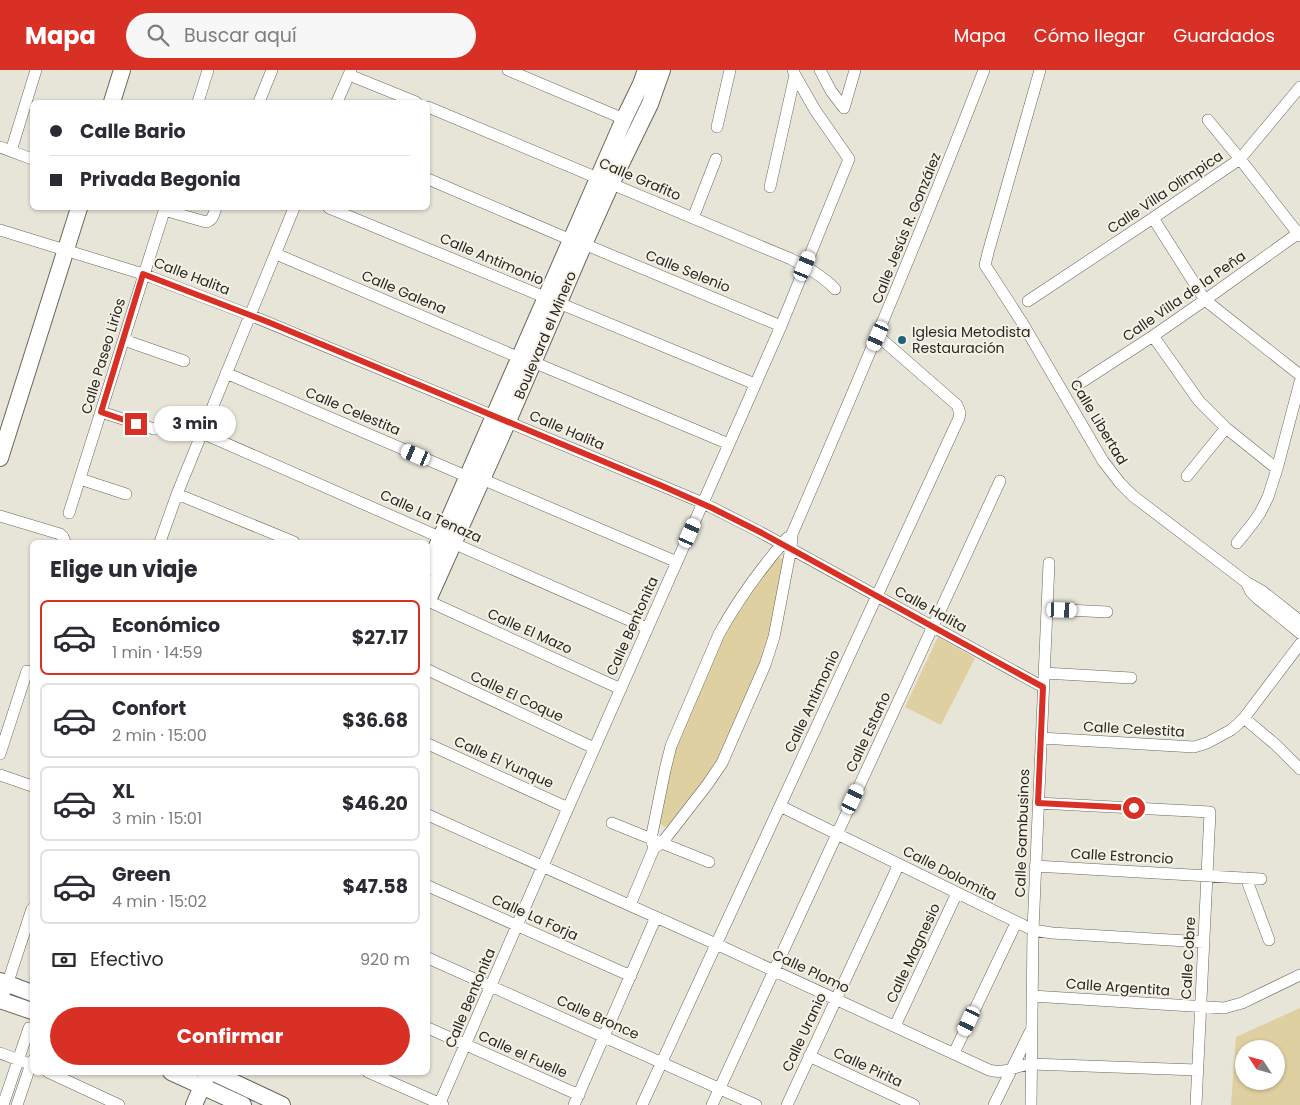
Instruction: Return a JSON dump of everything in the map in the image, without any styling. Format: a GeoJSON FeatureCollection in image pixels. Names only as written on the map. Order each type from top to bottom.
{"type":"FeatureCollection","features":[{"type":"Feature","properties":{"kind":"street"},"geometry":{"type":"LineString","coordinates":[[30,157],[5,149],[36,70]]}},
{"type":"Feature","properties":{"kind":"street"},"geometry":{"type":"LineString","coordinates":[[113,100],[122,70]]}},
{"type":"Feature","properties":{"kind":"street"},"geometry":{"type":"LineString","coordinates":[[199,100],[208,70]]}},
{"type":"Feature","properties":{"kind":"street"},"geometry":{"type":"LineString","coordinates":[[260,100],[272,70]]}},
{"type":"Feature","properties":{"kind":"street"},"geometry":{"type":"LineString","coordinates":[[508,70],[624,119]]}},
{"type":"Feature","properties":{"kind":"street","name":"Boulevard el Minero"},"geometry":{"type":"LineString","coordinates":[[605,181],[624,119],[646,70]]}},
{"type":"Feature","properties":{"kind":"street","name":"Boulevard el Minero"},"geometry":{"type":"LineString","coordinates":[[430,595],[447,540],[577,242],[605,181],[650,104],[662,70]]}},
{"type":"Feature","properties":{"kind":"street"},"geometry":{"type":"LineString","coordinates":[[717,127],[730,70]]}},
{"type":"Feature","properties":{"kind":"street"},"geometry":{"type":"LineString","coordinates":[[820,70],[831,92],[844,108],[855,70]]}},
{"type":"Feature","properties":{"kind":"street","name":"Calle Jesús R. González"},"geometry":{"type":"LineString","coordinates":[[656,843],[707,784],[722,763],[762,674],[774,637],[787,546],[878,336],[984,70]]}},
{"type":"Feature","properties":{"kind":"street","name":"Calle Libertad"},"geometry":{"type":"LineString","coordinates":[[1040,70],[985,265],[1111,474],[1133,496],[1300,621]]}},
{"type":"Feature","properties":{"kind":"street"},"geometry":{"type":"LineString","coordinates":[[338,100],[350,72],[412,100]]}},
{"type":"Feature","properties":{"kind":"street"},"geometry":{"type":"LineString","coordinates":[[770,187],[794,73]]}},
{"type":"Feature","properties":{"kind":"street","name":"Calle Bentonita"},"geometry":{"type":"LineString","coordinates":[[441,1105],[465,1045],[594,748],[755,384],[850,159],[815,110],[794,73]]}},
{"type":"Feature","properties":{"kind":"street","name":"Calle Villa Olímpica"},"geometry":{"type":"LineString","coordinates":[[1028,301],[1240,159],[1300,87]]}},
{"type":"Feature","properties":{"kind":"street","name":"Calle Grafito"},"geometry":{"type":"LineString","coordinates":[[430,108],[805,266],[835,289]]}},
{"type":"Feature","properties":{"kind":"street"},"geometry":{"type":"LineString","coordinates":[[1208,120],[1299,234]]}},
{"type":"Feature","properties":{"kind":"street"},"geometry":{"type":"LineString","coordinates":[[693,218],[716,159]]}},
{"type":"Feature","properties":{"kind":"street","name":"Calle Selenio"},"geometry":{"type":"LineString","coordinates":[[430,180],[780,326]]}},
{"type":"Feature","properties":{"kind":"street"},"geometry":{"type":"LineString","coordinates":[[0,458],[79,210]]}},
{"type":"Feature","properties":{"kind":"street","name":"Calle Paseo Lirios"},"geometry":{"type":"LineString","coordinates":[[69,513],[164,210]]}},
{"type":"Feature","properties":{"kind":"street"},"geometry":{"type":"LineString","coordinates":[[167,210],[206,222],[212,218],[215,210]]}},
{"type":"Feature","properties":{"kind":"street"},"geometry":{"type":"LineString","coordinates":[[161,540],[177,494],[293,210]]}},
{"type":"Feature","properties":{"kind":"street","name":"Calle Antimonio"},"geometry":{"type":"LineString","coordinates":[[334,210],[755,384]]}},
{"type":"Feature","properties":{"kind":"street"},"geometry":{"type":"LineString","coordinates":[[1153,218],[1205,300],[1300,375]]}},
{"type":"Feature","properties":{"kind":"street","name":"Calle Halita"},"geometry":{"type":"LineString","coordinates":[[0,230],[143,274],[250,315],[501,418],[703,504],[787,546],[1043,687]]}},
{"type":"Feature","properties":{"kind":"street","name":"Calle Villa de la Peña"},"geometry":{"type":"LineString","coordinates":[[1082,382],[1153,336],[1299,234]]}},
{"type":"Feature","properties":{"kind":"street","name":"Calle Galena"},"geometry":{"type":"LineString","coordinates":[[276,254],[729,444]]}},
{"type":"Feature","properties":{"kind":"street","name":"Calle Antimonio"},"geometry":{"type":"LineString","coordinates":[[642,1105],[960,414],[956,405],[878,336]]}},
{"type":"Feature","properties":{"kind":"street"},"geometry":{"type":"LineString","coordinates":[[1153,336],[1199,401],[1226,428],[1277,469]]}},
{"type":"Feature","properties":{"kind":"street"},"geometry":{"type":"LineString","coordinates":[[124,340],[184,361]]}},
{"type":"Feature","properties":{"kind":"street","name":"Calle Celestita"},"geometry":{"type":"LineString","coordinates":[[226,373],[677,562]]}},
{"type":"Feature","properties":{"kind":"street"},"geometry":{"type":"LineString","coordinates":[[1237,543],[1260,513],[1268,497],[1300,382]]}},
{"type":"Feature","properties":{"kind":"street"},"geometry":{"type":"LineString","coordinates":[[101,412],[154,430]]}},
{"type":"Feature","properties":{"kind":"street"},"geometry":{"type":"LineString","coordinates":[[1187,476],[1226,428]]}},
{"type":"Feature","properties":{"kind":"street","name":"Calle La Tenaza"},"geometry":{"type":"LineString","coordinates":[[202,433],[647,628]]}},
{"type":"Feature","properties":{"kind":"street"},"geometry":{"type":"LineString","coordinates":[[80,479],[126,494]]}},
{"type":"Feature","properties":{"kind":"street","name":"Calle Estaño"},"geometry":{"type":"LineString","coordinates":[[712,1105],[1000,481]]}},
{"type":"Feature","properties":{"kind":"street"},"geometry":{"type":"LineString","coordinates":[[177,494],[289,540]]}},
{"type":"Feature","properties":{"kind":"street"},"geometry":{"type":"LineString","coordinates":[[0,516],[55,533],[64,540]]}},
{"type":"Feature","properties":{"kind":"street","name":"Boulevard el Minero"},"geometry":{"type":"LineString","coordinates":[[430,564],[447,540]]}},
{"type":"Feature","properties":{"kind":"street","name":"Calle Jesús R. González"},"geometry":{"type":"LineString","coordinates":[[630,905],[656,843],[665,770],[671,746],[719,634],[733,610],[787,546]]}},
{"type":"Feature","properties":{"kind":"street","name":"Calle Gambusinos"},"geometry":{"type":"LineString","coordinates":[[1031,1105],[1035,866],[1049,563]]}},
{"type":"Feature","properties":{"kind":"street","name":"Calle Libertad"},"geometry":{"type":"LineString","coordinates":[[1246,582],[1251,592],[1257,598],[1300,633]]}},
{"type":"Feature","properties":{"kind":"street","name":"Calle El Mazo"},"geometry":{"type":"LineString","coordinates":[[430,602],[621,688]]}},
{"type":"Feature","properties":{"kind":"street"},"geometry":{"type":"LineString","coordinates":[[1047,610],[1107,612]]}},
{"type":"Feature","properties":{"kind":"street","name":"Calle Celestita"},"geometry":{"type":"LineString","coordinates":[[1041,738],[1194,747],[1207,743],[1231,730],[1244,718],[1300,644]]}},
{"type":"Feature","properties":{"kind":"street"},"geometry":{"type":"LineString","coordinates":[[0,754],[27,671]]}},
{"type":"Feature","properties":{"kind":"street","name":"Calle El Coque"},"geometry":{"type":"LineString","coordinates":[[430,671],[594,748]]}},
{"type":"Feature","properties":{"kind":"street"},"geometry":{"type":"LineString","coordinates":[[1044,673],[1131,678]]}},
{"type":"Feature","properties":{"kind":"street"},"geometry":{"type":"LineString","coordinates":[[1244,718],[1276,744],[1300,769]]}},
{"type":"Feature","properties":{"kind":"street","name":"Calle El Yunque"},"geometry":{"type":"LineString","coordinates":[[430,745],[568,808]]}},
{"type":"Feature","properties":{"kind":"street"},"geometry":{"type":"LineString","coordinates":[[0,775],[30,785]]}},
{"type":"Feature","properties":{"kind":"street","name":"Calle Cobre"},"geometry":{"type":"LineString","coordinates":[[1038,803],[1210,812],[1196,1105]]}},
{"type":"Feature","properties":{"kind":"street","name":"Calle Dolomita"},"geometry":{"type":"LineString","coordinates":[[780,806],[1033,930],[1052,933],[1204,942]]}},
{"type":"Feature","properties":{"kind":"street","name":"Calle Plomo"},"geometry":{"type":"LineString","coordinates":[[430,816],[995,1072],[1031,1064],[1197,1070]]}},
{"type":"Feature","properties":{"kind":"street"},"geometry":{"type":"LineString","coordinates":[[612,823],[656,843],[709,862]]}},
{"type":"Feature","properties":{"kind":"street","name":"Calle Uranio"},"geometry":{"type":"LineString","coordinates":[[787,1105],[899,864]]}},
{"type":"Feature","properties":{"kind":"street","name":"Calle Estroncio"},"geometry":{"type":"LineString","coordinates":[[1035,866],[1261,879]]}},
{"type":"Feature","properties":{"kind":"street"},"geometry":{"type":"LineString","coordinates":[[1246,878],[1270,940]]}},
{"type":"Feature","properties":{"kind":"street","name":"Calle La Forja"},"geometry":{"type":"LineString","coordinates":[[430,887],[631,976]]}},
{"type":"Feature","properties":{"kind":"street","name":"Calle Magnesio"},"geometry":{"type":"LineString","coordinates":[[895,1026],[957,893]]}},
{"type":"Feature","properties":{"kind":"street"},"geometry":{"type":"LineString","coordinates":[[577,1100],[656,917]]}},
{"type":"Feature","properties":{"kind":"street"},"geometry":{"type":"LineString","coordinates":[[30,919],[4,982],[1,1000],[30,1010]]}},
{"type":"Feature","properties":{"kind":"street"},"geometry":{"type":"LineString","coordinates":[[954,1054],[1016,922]]}},
{"type":"Feature","properties":{"kind":"street","name":"Calle Bronce"},"geometry":{"type":"LineString","coordinates":[[430,959],[756,1105]]}},
{"type":"Feature","properties":{"kind":"street","name":"Calle Argentita"},"geometry":{"type":"LineString","coordinates":[[1032,996],[1217,1008],[1233,1007],[1300,975]]}},
{"type":"Feature","properties":{"kind":"street"},"geometry":{"type":"LineString","coordinates":[[4,982],[30,992]]}},
{"type":"Feature","properties":{"kind":"street"},"geometry":{"type":"LineString","coordinates":[[3,1105],[29,1028]]}},
{"type":"Feature","properties":{"kind":"street"},"geometry":{"type":"LineString","coordinates":[[994,1105],[1032,1028]]}},
{"type":"Feature","properties":{"kind":"street","name":"Calle el Fuelle"},"geometry":{"type":"LineString","coordinates":[[430,1029],[577,1100]]}},
{"type":"Feature","properties":{"kind":"street"},"geometry":{"type":"LineString","coordinates":[[0,1053],[30,1063]]}},
{"type":"Feature","properties":{"kind":"street","name":"Calle Pirita"},"geometry":{"type":"LineString","coordinates":[[809,1056],[914,1105]]}},
{"type":"Feature","properties":{"kind":"street"},"geometry":{"type":"LineString","coordinates":[[17,1105],[30,1069]]}},
{"type":"Feature","properties":{"kind":"street"},"geometry":{"type":"LineString","coordinates":[[54,1075],[119,1105]]}},
{"type":"Feature","properties":{"kind":"street"},"geometry":{"type":"LineString","coordinates":[[182,1075],[282,1105]]}},
{"type":"Feature","properties":{"kind":"street"},"geometry":{"type":"LineString","coordinates":[[375,1075],[441,1105]]}},
{"type":"Feature","properties":{"kind":"street"},"geometry":{"type":"LineString","coordinates":[[194,1105],[213,1083]]}},
{"type":"Feature","properties":{"kind":"street"},"geometry":{"type":"LineString","coordinates":[[213,1083],[243,1105]]}},
{"type":"Feature","properties":{"kind":"shaded area"},"geometry":{"type":"Polygon","coordinates":[[[773,558],[784,558],[767,648],[715,766],[667,828],[658,823],[671,756],[727,622],[773,558]]]}},
{"type":"Feature","properties":{"kind":"shaded area"},"geometry":{"type":"Polygon","coordinates":[[[938,637],[975,658],[941,725],[905,707],[938,637]]]}},
{"type":"Feature","properties":{"kind":"shaded area"},"geometry":{"type":"Polygon","coordinates":[[[1300,1008],[1300,1105],[1231,1105],[1235,1051],[1235,1090],[1285,1090],[1285,1040],[1236,1040],[1236,1037],[1300,1008]]]}},
{"type":"Feature","properties":{"kind":"place","name":"Iglesia Metodista Restauración"},"geometry":{"type":"Point","coordinates":[902,340]}},
{"type":"Feature","properties":{"kind":"route"},"geometry":{"type":"LineString","coordinates":[[136,424],[101,412],[143,274],[268,322],[660,485],[721,512],[791,548],[1043,687],[1038,803],[1134,808]]}}]}
